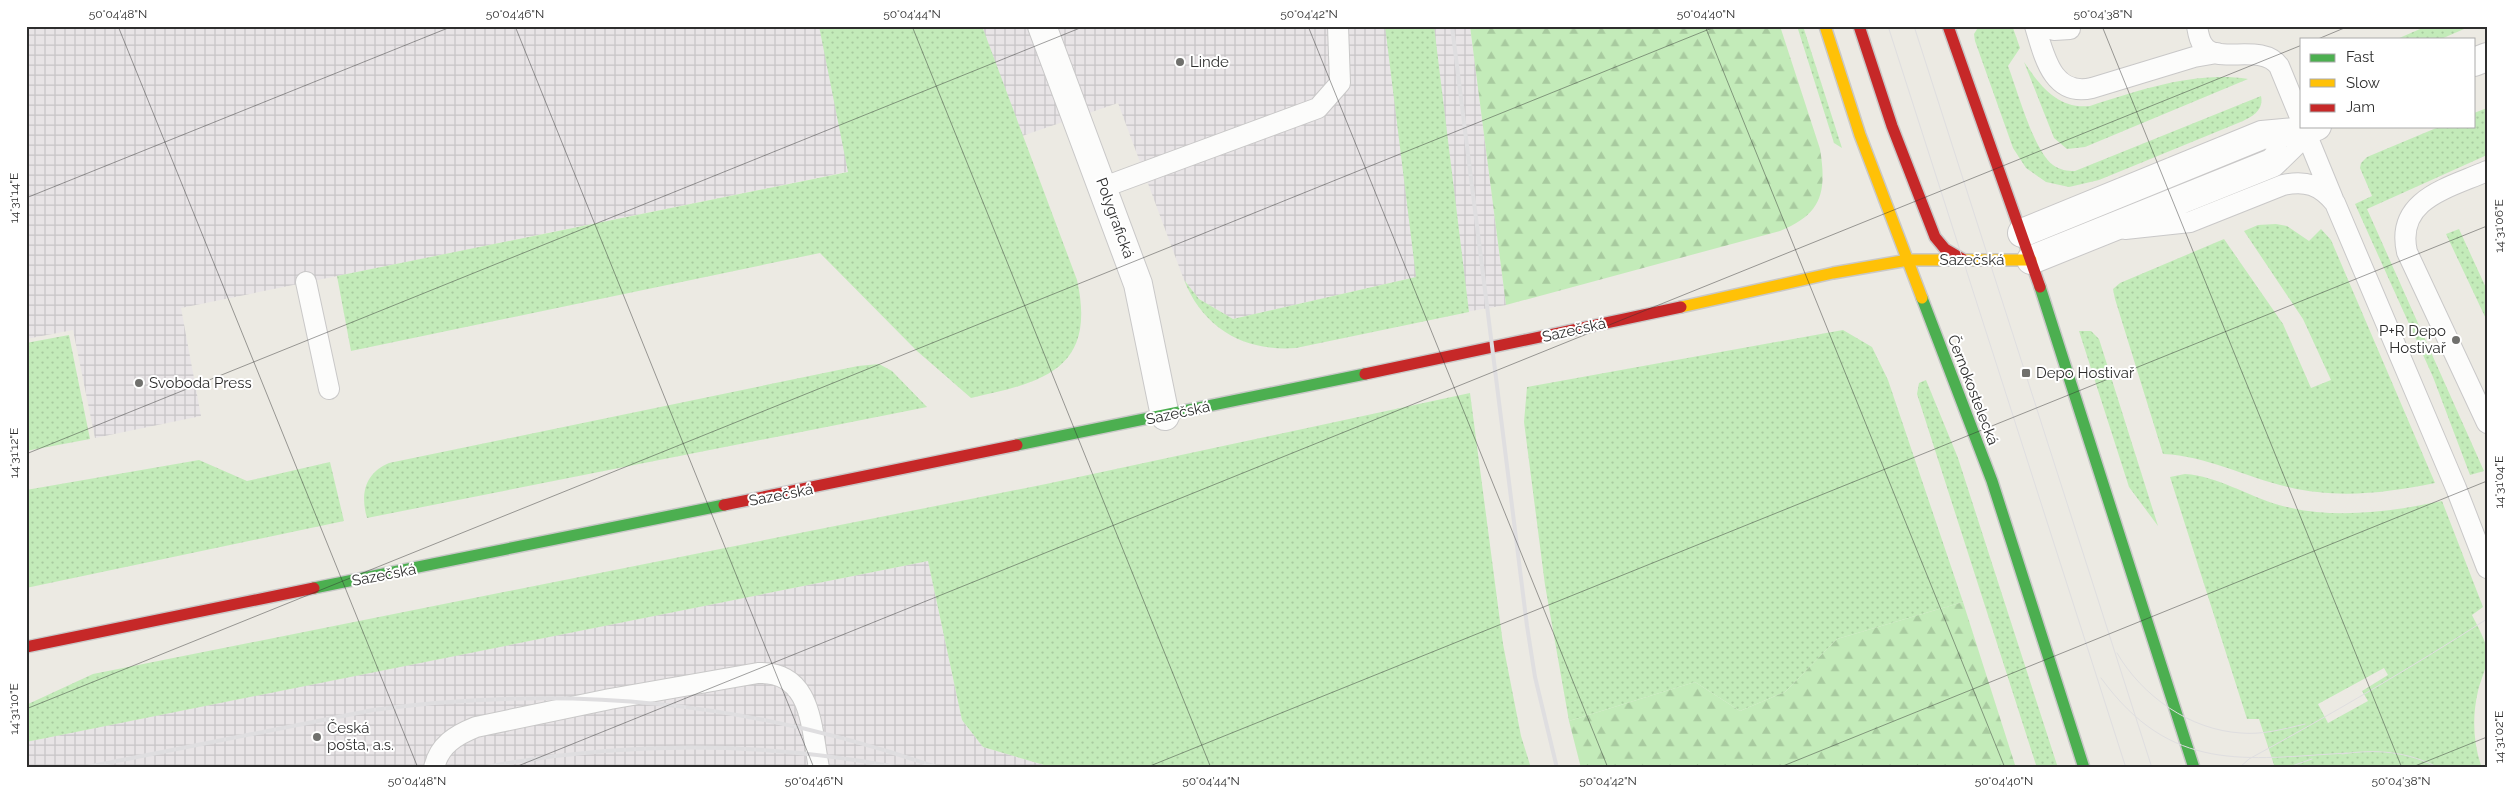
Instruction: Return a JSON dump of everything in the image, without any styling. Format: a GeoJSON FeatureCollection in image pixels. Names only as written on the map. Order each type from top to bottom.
{"type":"FeatureCollection","features":[{"type":"Feature","properties":{"kind":"street","name":"Polygrafická"},"geometry":{"type":"LineString","coordinates":[[1042,26],[1104,187],[1138,284],[1165,416]]}},
{"type":"Feature","properties":{"kind":"street","name":"Černokostelecká"},"geometry":{"type":"LineString","coordinates":[[1825,26],[1860,135],[1992,481],[2084,768]]}},
{"type":"Feature","properties":{"kind":"street"},"geometry":{"type":"LineString","coordinates":[[1860,26],[1892,126],[1926,219],[1945,249],[1964,260]]}},
{"type":"Feature","properties":{"kind":"street"},"geometry":{"type":"LineString","coordinates":[[1948,26],[1954,36],[2011,242],[2031,260],[2194,768]]}},
{"type":"Feature","properties":{"kind":"street"},"geometry":{"type":"LineString","coordinates":[[1988,259],[2011,242],[2262,135],[2300,127]]}},
{"type":"Feature","properties":{"kind":"street","name":"Sazečská"},"geometry":{"type":"LineString","coordinates":[[26,647],[1494,348],[1818,276],[1908,260],[2031,260],[2272,163],[2305,128]]}},
{"type":"Feature","properties":{"kind":"lane"},"geometry":{"type":"LineString","coordinates":[[1104,187],[1318,108],[1340,83],[1338,26]]}},
{"type":"Feature","properties":{"kind":"lane"},"geometry":{"type":"LineString","coordinates":[[2035,26],[2050,71],[2061,82],[2078,89],[2092,88],[2194,57],[2217,53],[2261,55],[2274,60],[2279,66],[2300,111]]}},
{"type":"Feature","properties":{"kind":"lane"},"geometry":{"type":"LineString","coordinates":[[2044,26],[2054,30],[2070,29]]}},
{"type":"Feature","properties":{"kind":"lane"},"geometry":{"type":"LineString","coordinates":[[2196,26],[2203,46],[2217,53]]}},
{"type":"Feature","properties":{"kind":"lane"},"geometry":{"type":"LineString","coordinates":[[2308,128],[2334,203],[2456,488],[2487,568]]}},
{"type":"Feature","properties":{"kind":"lane"},"geometry":{"type":"LineString","coordinates":[[2487,171],[2430,197],[2412,213],[2404,230],[2407,252],[2487,424]]}},
{"type":"Feature","properties":{"kind":"lane"},"geometry":{"type":"LineString","coordinates":[[2108,230],[2190,222],[2283,184],[2299,181],[2327,193],[2334,203]]}},
{"type":"Feature","properties":{"kind":"lane"},"geometry":{"type":"LineString","coordinates":[[306,282],[329,389]]}},
{"type":"Feature","properties":{"kind":"lane"},"geometry":{"type":"LineString","coordinates":[[434,768],[436,758],[445,744],[458,735],[476,727],[610,699],[758,673],[773,673],[787,679],[799,689],[807,706],[819,768]]}},
{"type":"Feature","properties":{"kind":"shaded area"},"geometry":{"type":"Polygon","coordinates":[[[26,26],[1470,26],[1506,305],[1442,316],[1416,277],[1233,319],[1199,299],[1184,280],[1118,103],[1022,136],[181,308],[201,416],[95,438],[73,330],[26,339],[26,26]]]}},
{"type":"Feature","properties":{"kind":"shaded area"},"geometry":{"type":"Polygon","coordinates":[[[928,561],[962,720],[983,747],[1054,768],[26,768],[26,742],[928,561]]]}},
{"type":"Feature","properties":{"kind":"green space"},"geometry":{"type":"Polygon","coordinates":[[[819,26],[982,26],[1077,280],[1081,310],[1079,334],[1071,353],[1058,367],[1041,377],[1021,385],[971,398],[917,351],[820,253],[351,351],[337,276],[848,172],[819,26]]]}},
{"type":"Feature","properties":{"kind":"green space"},"geometry":{"type":"Polygon","coordinates":[[[1385,26],[1434,26],[1469,312],[1296,348],[1259,346],[1228,334],[1214,324],[1202,311],[1192,297],[1184,280],[1199,299],[1233,319],[1416,277],[1385,26]]]}},
{"type":"Feature","properties":{"kind":"green space"},"geometry":{"type":"Polygon","coordinates":[[[1470,26],[1780,26],[1820,149],[1823,178],[1818,200],[1805,217],[1780,231],[1506,305],[1470,26]]]}},
{"type":"Feature","properties":{"kind":"green space"},"geometry":{"type":"Polygon","coordinates":[[[1797,26],[1803,26],[1842,148],[1834,143],[1797,26]]]}},
{"type":"Feature","properties":{"kind":"green space"},"geometry":{"type":"Polygon","coordinates":[[[1979,26],[2011,26],[2013,28],[2020,48],[2008,66],[2021,104],[2039,147],[2046,158],[2053,165],[2064,170],[2075,171],[2261,96],[2261,105],[2254,115],[2243,121],[2099,180],[2069,187],[2046,182],[2026,168],[2013,148],[1975,41],[1974,34],[1979,26]]]}},
{"type":"Feature","properties":{"kind":"green space"},"geometry":{"type":"Polygon","coordinates":[[[2427,26],[2471,26],[2443,38],[2399,38],[2427,26]]]}},
{"type":"Feature","properties":{"kind":"green space"},"geometry":{"type":"Polygon","coordinates":[[[2024,62],[2037,80],[2051,94],[2069,104],[2079,106],[2090,106],[2148,88],[2188,80],[2228,77],[2248,79],[2085,147],[2067,149],[2054,138],[2024,62]]]}},
{"type":"Feature","properties":{"kind":"green space"},"geometry":{"type":"Polygon","coordinates":[[[2487,108],[2487,155],[2367,209],[2484,471],[2470,475],[2433,377],[2355,204],[2372,196],[2360,168],[2361,163],[2367,157],[2436,128],[2476,128],[2476,112],[2487,108]]]}},
{"type":"Feature","properties":{"kind":"green space"},"geometry":{"type":"Polygon","coordinates":[[[2276,224],[2287,226],[2309,241],[2321,229],[2331,240],[2435,483],[2380,492],[2325,493],[2288,487],[2211,463],[2163,454],[2115,299],[2113,289],[2120,283],[2224,239],[2283,324],[2311,388],[2331,380],[2303,319],[2244,231],[2258,225],[2276,224]]]}},
{"type":"Feature","properties":{"kind":"green space"},"geometry":{"type":"Polygon","coordinates":[[[2459,229],[2487,290],[2487,321],[2446,234],[2459,229]]]}},
{"type":"Feature","properties":{"kind":"green space"},"geometry":{"type":"Polygon","coordinates":[[[1843,330],[1872,347],[1888,380],[1963,602],[1837,639],[1785,692],[1740,711],[1695,682],[1569,721],[1545,585],[1524,422],[1527,387],[1843,330]]]}},
{"type":"Feature","properties":{"kind":"green space"},"geometry":{"type":"Polygon","coordinates":[[[2079,331],[2091,331],[2099,339],[2158,526],[2129,487],[2079,331]]]}},
{"type":"Feature","properties":{"kind":"green space"},"geometry":{"type":"Polygon","coordinates":[[[69,335],[90,439],[26,451],[26,343],[69,335]]]}},
{"type":"Feature","properties":{"kind":"green space"},"geometry":{"type":"Polygon","coordinates":[[[879,364],[892,371],[927,407],[367,518],[364,501],[366,485],[374,472],[389,463],[858,366],[879,364]]]}},
{"type":"Feature","properties":{"kind":"green space"},"geometry":{"type":"Polygon","coordinates":[[[1926,380],[1958,458],[2058,768],[2037,768],[1917,394],[1919,383],[1926,380]]]}},
{"type":"Feature","properties":{"kind":"green space"},"geometry":{"type":"Polygon","coordinates":[[[1470,393],[1503,644],[1521,736],[1531,768],[1054,768],[983,747],[962,720],[928,561],[26,742],[26,705],[93,674],[1046,484],[1470,393]]]}},
{"type":"Feature","properties":{"kind":"green space"},"geometry":{"type":"Polygon","coordinates":[[[199,460],[247,481],[330,462],[344,521],[26,588],[26,490],[199,460]]]}},
{"type":"Feature","properties":{"kind":"green space"},"geometry":{"type":"Polygon","coordinates":[[[2185,474],[2209,478],[2279,505],[2319,512],[2360,513],[2442,501],[2483,607],[2472,615],[2487,650],[2487,661],[2478,691],[2474,720],[2475,740],[2482,768],[2275,768],[2259,719],[2247,719],[2170,477],[2185,474]],[[2384,668],[2318,704],[2328,723],[2368,701],[2362,691],[2388,675],[2384,668]]]}},
{"type":"Feature","properties":{"kind":"green space"},"geometry":{"type":"Polygon","coordinates":[[[1963,602],[2016,768],[1581,768],[1569,721],[1695,682],[1740,711],[1785,692],[1837,639],[1963,602]]]}},
{"type":"Feature","properties":{"kind":"tram line"},"geometry":{"type":"LineString","coordinates":[[1888,26],[2126,768]]}},
{"type":"Feature","properties":{"kind":"tram line"},"geometry":{"type":"LineString","coordinates":[[1914,26],[2152,768]]}},
{"type":"Feature","properties":{"kind":"tram line"},"geometry":{"type":"LineString","coordinates":[[2239,768],[2249,759],[2369,691],[2487,619]]}},
{"type":"Feature","properties":{"kind":"tram line"},"geometry":{"type":"LineString","coordinates":[[2117,653],[2127,669],[2154,696],[2186,718],[2204,725],[2241,733],[2257,733],[2305,724]]}},
{"type":"Feature","properties":{"kind":"tram line"},"geometry":{"type":"LineString","coordinates":[[2101,678],[2127,709],[2154,731],[2182,746],[2212,754],[2242,757],[2347,753]]}},
{"type":"Feature","properties":{"kind":"tram line"},"geometry":{"type":"LineString","coordinates":[[2342,754],[2391,753],[2415,758],[2439,768]]}},
{"type":"Feature","properties":{"kind":"tram line"},"geometry":{"type":"LineString","coordinates":[[2286,768],[2312,759]]}},
{"type":"Feature","properties":{"kind":"railway"},"geometry":{"type":"LineString","coordinates":[[1452,26],[1527,626],[1535,677],[1557,768]]}},
{"type":"Feature","properties":{"kind":"railway"},"geometry":{"type":"LineString","coordinates":[[82,768],[373,710],[446,702],[518,698],[589,699],[659,704],[729,714],[799,727],[869,745],[939,768]]}},
{"type":"Feature","properties":{"kind":"railway"},"geometry":{"type":"LineString","coordinates":[[481,768],[533,759],[586,753],[638,749],[691,748],[744,749],[796,753],[849,759],[901,768]]}},
{"type":"Feature","properties":{"kind":"traffic: fast"},"geometry":{"type":"LineString","coordinates":[[2040,287],[2194,768]]}},
{"type":"Feature","properties":{"kind":"traffic: fast"},"geometry":{"type":"LineString","coordinates":[[1922,298],[1992,481],[2084,768]]}},
{"type":"Feature","properties":{"kind":"traffic: fast"},"geometry":{"type":"LineString","coordinates":[[1017,445],[1365,374]]}},
{"type":"Feature","properties":{"kind":"traffic: fast"},"geometry":{"type":"LineString","coordinates":[[314,588],[724,505]]}},
{"type":"Feature","properties":{"kind":"traffic: slow"},"geometry":{"type":"LineString","coordinates":[[1825,26],[1860,135],[1922,298]]}},
{"type":"Feature","properties":{"kind":"traffic: slow"},"geometry":{"type":"LineString","coordinates":[[1681,307],[1833,273],[1908,260],[2031,260]]}},
{"type":"Feature","properties":{"kind":"traffic: jam"},"geometry":{"type":"LineString","coordinates":[[1859,26],[1892,126],[1935,237],[1945,249],[1964,260]]}},
{"type":"Feature","properties":{"kind":"traffic: jam"},"geometry":{"type":"LineString","coordinates":[[1948,26],[2040,287]]}},
{"type":"Feature","properties":{"kind":"traffic: jam"},"geometry":{"type":"LineString","coordinates":[[1365,374],[1681,307]]}},
{"type":"Feature","properties":{"kind":"traffic: jam"},"geometry":{"type":"LineString","coordinates":[[724,505],[1017,445]]}},
{"type":"Feature","properties":{"kind":"traffic: jam"},"geometry":{"type":"LineString","coordinates":[[26,647],[314,588]]}},
{"type":"Feature","properties":{"kind":"place","name":"Linde"},"geometry":{"type":"Point","coordinates":[1180,62]}},
{"type":"Feature","properties":{"kind":"place","name":"P+R Depo Hostivař"},"geometry":{"type":"Point","coordinates":[2456,340]}},
{"type":"Feature","properties":{"kind":"place","name":"Depo Hostivař"},"geometry":{"type":"Point","coordinates":[2026,373]}},
{"type":"Feature","properties":{"kind":"place","name":"Svoboda Press"},"geometry":{"type":"Point","coordinates":[139,383]}},
{"type":"Feature","properties":{"kind":"place","name":"Česká pošta, a.s."},"geometry":{"type":"Point","coordinates":[317,737]}}]}
